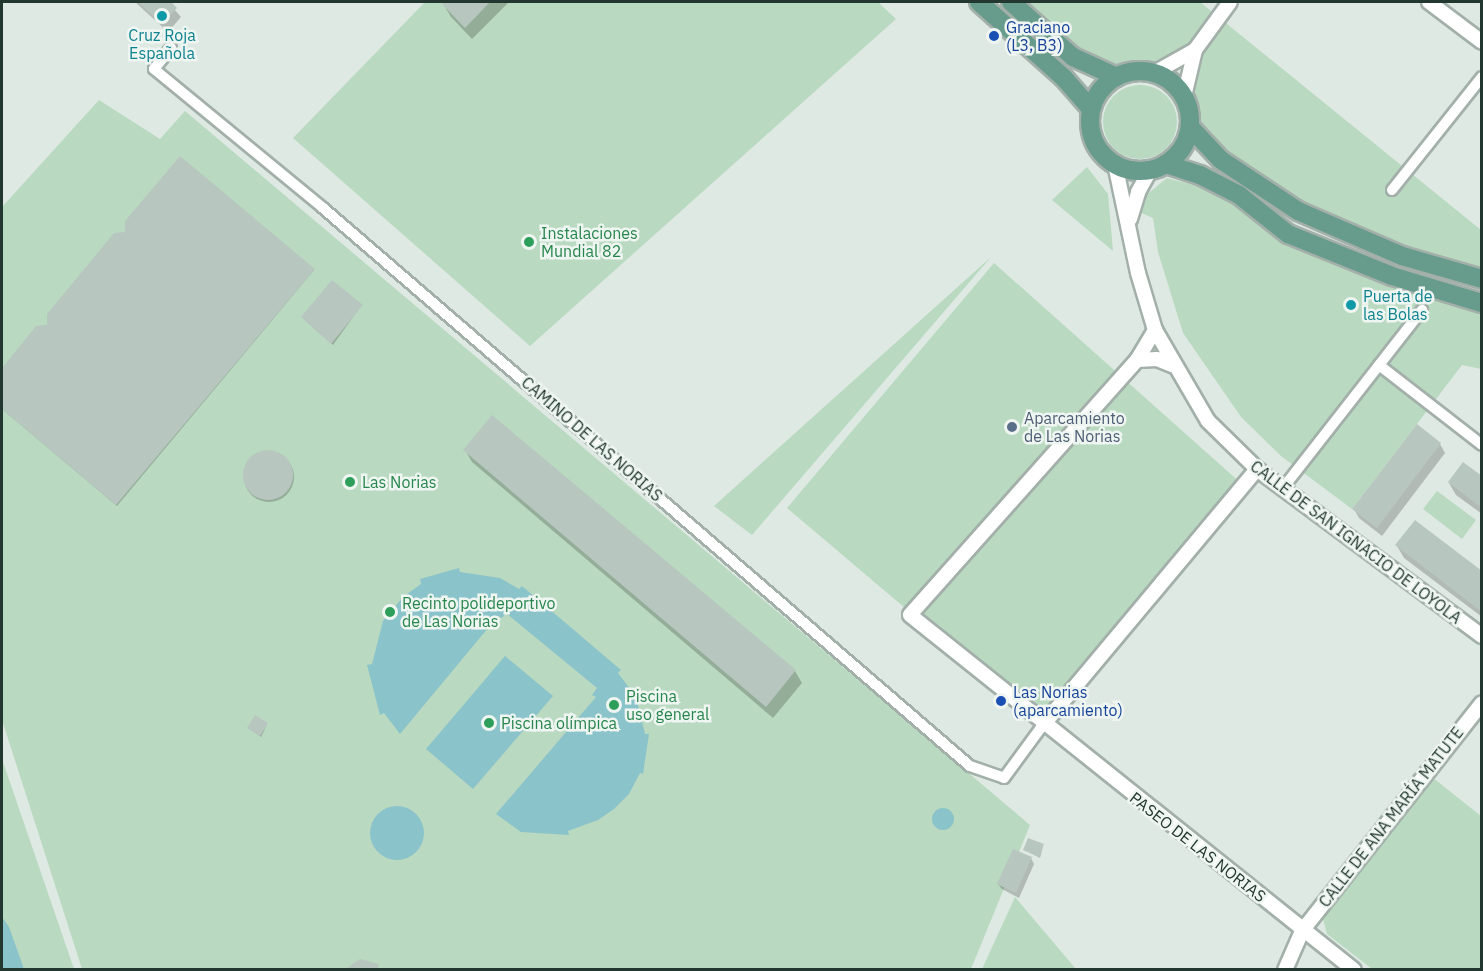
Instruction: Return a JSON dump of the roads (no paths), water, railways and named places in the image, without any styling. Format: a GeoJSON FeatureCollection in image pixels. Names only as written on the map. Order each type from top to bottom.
{"type":"FeatureCollection","features":[{"type":"Feature","properties":{"kind":"main road"},"geometry":{"type":"LineString","coordinates":[[979,2],[1064,78],[1091,109]]}},
{"type":"Feature","properties":{"kind":"main road"},"geometry":{"type":"LineString","coordinates":[[1011,2],[1073,57],[1117,76]]}},
{"type":"Feature","properties":{"kind":"main road"},"geometry":{"type":"LineString","coordinates":[[1158,167],[1185,142],[1190,128],[1184,97],[1171,83],[1155,73],[1136,71],[1117,76],[1096,96],[1091,109],[1094,141],[1115,164],[1132,170],[1158,167],[1200,175],[1239,195],[1288,234],[1392,276],[1482,303]]}},
{"type":"Feature","properties":{"kind":"main road"},"geometry":{"type":"LineString","coordinates":[[1190,128],[1221,160],[1298,212],[1402,256],[1482,279]]}},
{"type":"Feature","properties":{"kind":"street"},"geometry":{"type":"LineString","coordinates":[[1184,97],[1195,50],[1230,2]]}},
{"type":"Feature","properties":{"kind":"street"},"geometry":{"type":"LineString","coordinates":[[1429,2],[1482,42]]}},
{"type":"Feature","properties":{"kind":"street","name":"CAMINO DE LAS NORIAS"},"geometry":{"type":"LineString","coordinates":[[171,48],[154,69],[342,224],[970,766],[1004,778],[1043,725]]}},
{"type":"Feature","properties":{"kind":"street"},"geometry":{"type":"LineString","coordinates":[[1155,73],[1195,50]]}},
{"type":"Feature","properties":{"kind":"street"},"geometry":{"type":"LineString","coordinates":[[1392,190],[1482,77]]}},
{"type":"Feature","properties":{"kind":"street","name":"CALLE DE SAN IGNACIO DE LOYOLA"},"geometry":{"type":"LineString","coordinates":[[1115,164],[1130,221],[1138,273],[1155,330],[1172,365],[1208,421],[1257,470],[1482,636]]}},
{"type":"Feature","properties":{"kind":"street","name":"CALLE DE SAN IGNACIO DE LOYOLA"},"geometry":{"type":"LineString","coordinates":[[1130,221],[1138,192],[1158,167]]}},
{"type":"Feature","properties":{"kind":"street"},"geometry":{"type":"LineString","coordinates":[[1283,488],[1422,310]]}},
{"type":"Feature","properties":{"kind":"street"},"geometry":{"type":"LineString","coordinates":[[1137,360],[1155,330]]}},
{"type":"Feature","properties":{"kind":"street"},"geometry":{"type":"LineString","coordinates":[[1137,360],[1157,359],[1172,365]]}},
{"type":"Feature","properties":{"kind":"street","name":"PASEO DE LAS NORIAS"},"geometry":{"type":"LineString","coordinates":[[1137,360],[910,615],[1043,725],[1302,931],[1354,969]]}},
{"type":"Feature","properties":{"kind":"street"},"geometry":{"type":"LineString","coordinates":[[1379,365],[1482,445]]}},
{"type":"Feature","properties":{"kind":"street"},"geometry":{"type":"LineString","coordinates":[[1043,725],[1257,470]]}},
{"type":"Feature","properties":{"kind":"street","name":"CALLE DE ANA MARÍA MATUTE"},"geometry":{"type":"LineString","coordinates":[[1285,969],[1302,931],[1482,703]]}},
{"type":"Feature","properties":{"kind":"water","name":"Piscina uso general"},"geometry":{"type":"Polygon","coordinates":[[[459,568],[460,572],[500,578],[519,589],[522,586],[621,670],[618,673],[636,697],[645,734],[649,734],[643,774],[640,773],[629,794],[614,809],[598,820],[568,831],[569,835],[521,832],[496,814],[596,697],[592,695],[597,688],[506,613],[502,618],[498,616],[400,734],[384,713],[380,715],[367,665],[372,664],[383,621],[403,597],[421,584],[420,579],[459,568]]]}},
{"type":"Feature","properties":{"kind":"water","name":"Piscina olímpica"},"geometry":{"type":"Polygon","coordinates":[[[505,656],[553,696],[473,789],[426,749],[505,656]]]}},
{"type":"Feature","properties":{"kind":"water"},"geometry":{"type":"Polygon","coordinates":[[[392,806],[402,806],[412,810],[420,818],[424,833],[420,848],[412,856],[402,860],[392,860],[382,856],[374,848],[370,838],[370,828],[374,818],[382,810],[392,806]]]}},
{"type":"Feature","properties":{"kind":"water"},"geometry":{"type":"Polygon","coordinates":[[[943,808],[951,811],[954,819],[951,827],[943,830],[935,827],[932,819],[935,811],[943,808]]]}},
{"type":"Feature","properties":{"kind":"water"},"geometry":{"type":"Polygon","coordinates":[[[2,917],[9,927],[24,969],[2,969],[2,917]]]}},
{"type":"Feature","properties":{"kind":"place","name":"Cruz Roja Española"},"geometry":{"type":"Point","coordinates":[162,16]}},
{"type":"Feature","properties":{"kind":"place","name":"Graciano (L3, B3)"},"geometry":{"type":"Point","coordinates":[994,36]}},
{"type":"Feature","properties":{"kind":"place","name":"Instalaciones Mundial 82"},"geometry":{"type":"Point","coordinates":[529,242]}},
{"type":"Feature","properties":{"kind":"place","name":"Puerta de las Bolas"},"geometry":{"type":"Point","coordinates":[1351,305]}},
{"type":"Feature","properties":{"kind":"place","name":"Aparcamiento de Las Norias"},"geometry":{"type":"Point","coordinates":[1012,427]}},
{"type":"Feature","properties":{"kind":"place","name":"Las Norias"},"geometry":{"type":"Point","coordinates":[350,482]}},
{"type":"Feature","properties":{"kind":"place","name":"Recinto polideportivo de Las Norias"},"geometry":{"type":"Point","coordinates":[390,612]}},
{"type":"Feature","properties":{"kind":"place","name":"Las Norias (aparcamiento)"},"geometry":{"type":"Point","coordinates":[1001,701]}},
{"type":"Feature","properties":{"kind":"place","name":"Piscina uso general"},"geometry":{"type":"Point","coordinates":[614,705]}},
{"type":"Feature","properties":{"kind":"place","name":"Piscina olímpica"},"geometry":{"type":"Point","coordinates":[489,723]}}]}
